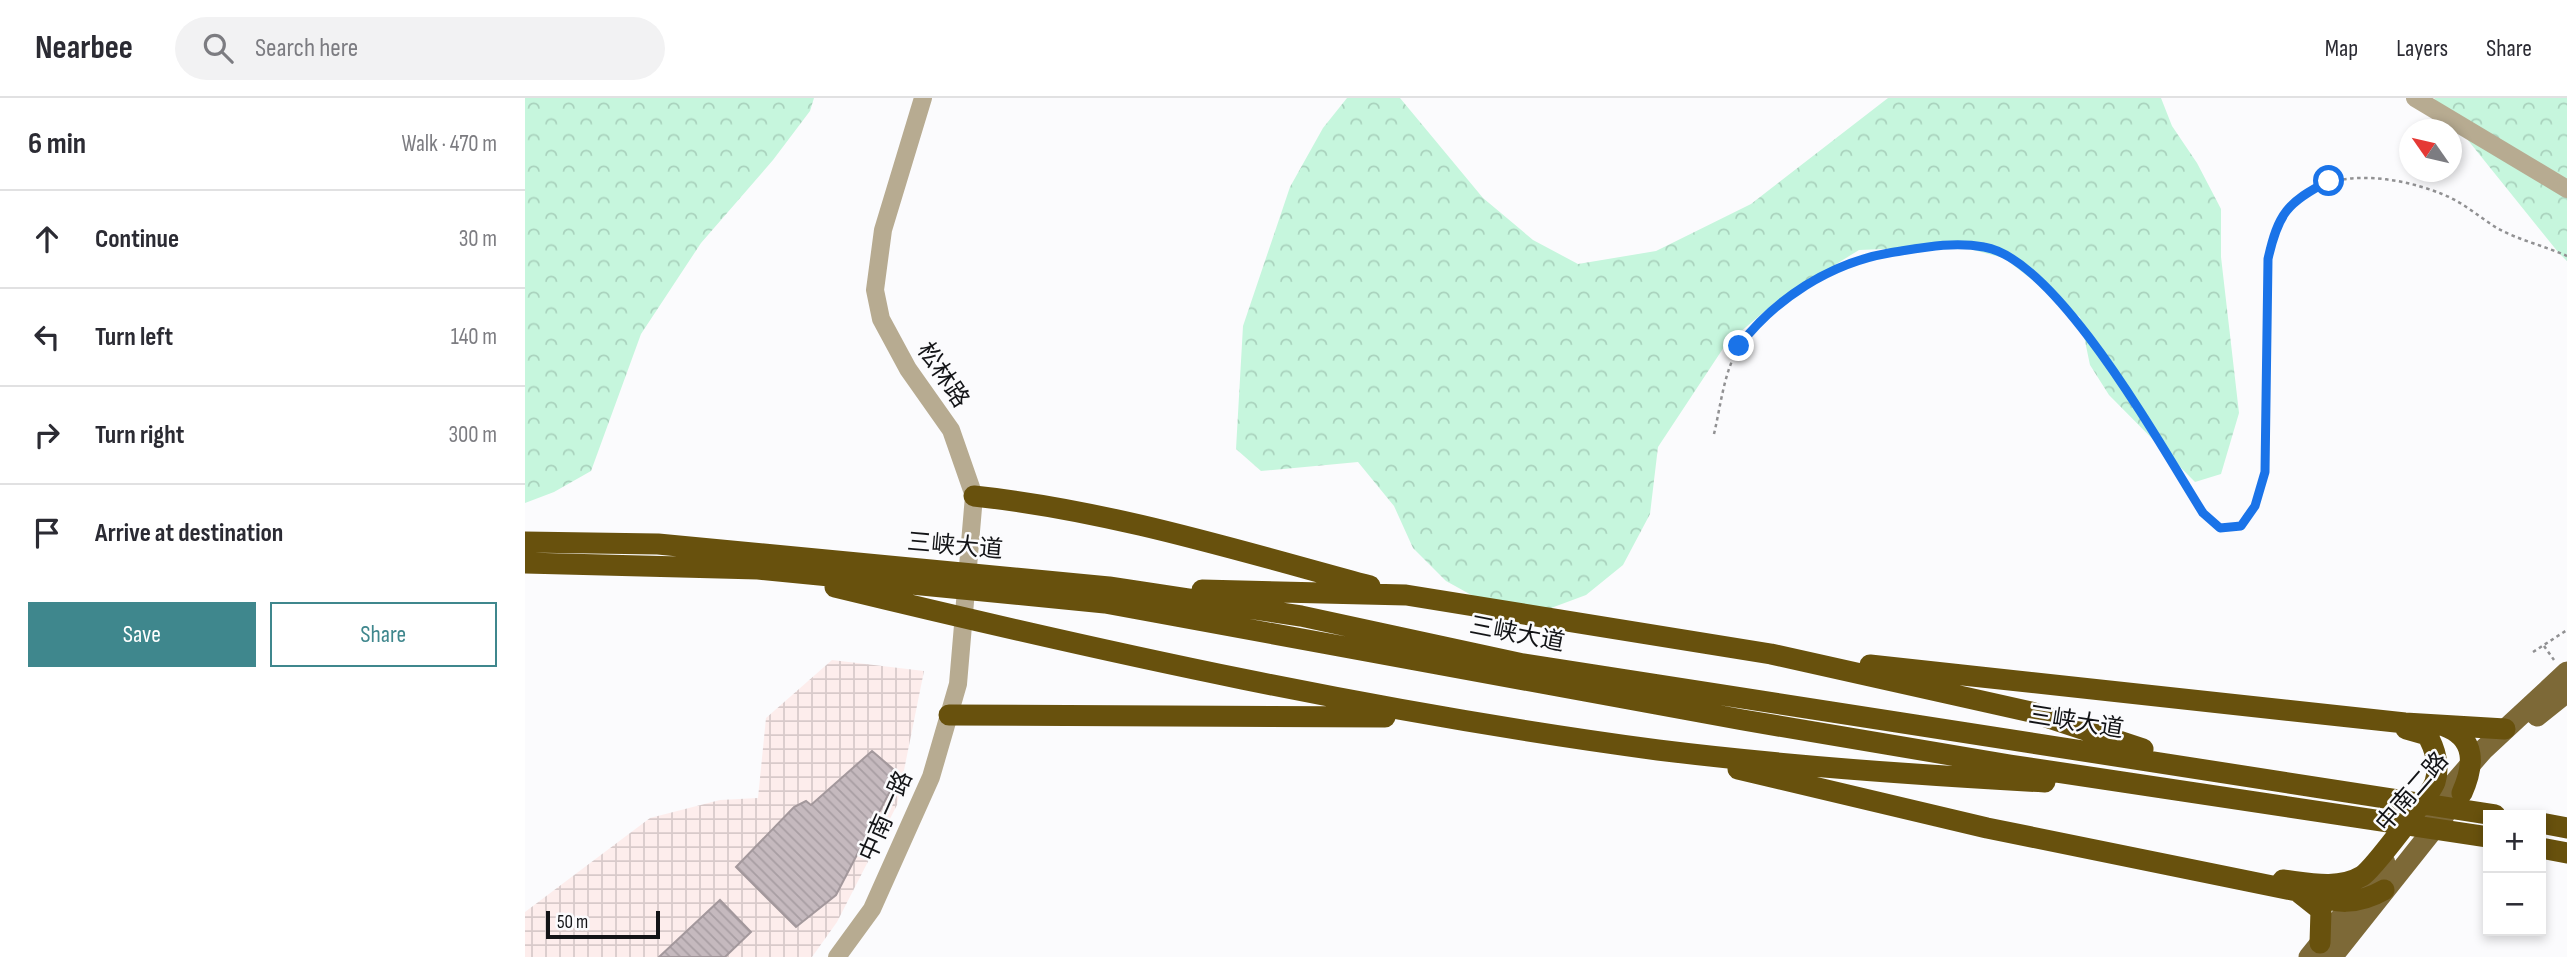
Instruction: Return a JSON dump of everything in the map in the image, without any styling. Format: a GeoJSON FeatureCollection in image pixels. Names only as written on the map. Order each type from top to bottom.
{"type":"FeatureCollection","features":[{"type":"Feature","properties":{"kind":"highway"},"geometry":{"type":"LineString","coordinates":[[974,496],[1019,501],[1186,537],[1406,595],[1771,654],[2366,719],[2505,729]]}},
{"type":"Feature","properties":{"kind":"highway","name":"三峡大道"},"geometry":{"type":"LineString","coordinates":[[525,542],[657,544],[758,561],[1301,616],[1524,664],[2483,813]]}},
{"type":"Feature","properties":{"kind":"highway"},"geometry":{"type":"LineString","coordinates":[[758,561],[1090,649],[1377,706],[1658,750],[1911,776],[2179,790]]}},
{"type":"Feature","properties":{"kind":"highway","name":"三峡大道"},"geometry":{"type":"LineString","coordinates":[[525,563],[758,561]]}},
{"type":"Feature","properties":{"kind":"highway"},"geometry":{"type":"LineString","coordinates":[[1107,595],[1406,595]]}},
{"type":"Feature","properties":{"kind":"highway","name":"三峡大道"},"geometry":{"type":"LineString","coordinates":[[1107,595],[1743,720],[2483,836]]}},
{"type":"Feature","properties":{"kind":"highway"},"geometry":{"type":"LineString","coordinates":[[1771,654],[2031,712],[2202,768]]}},
{"type":"Feature","properties":{"kind":"highway"},"geometry":{"type":"LineString","coordinates":[[949,715],[1463,719]]}},
{"type":"Feature","properties":{"kind":"highway"},"geometry":{"type":"LineString","coordinates":[[2169,865],[2326,886],[2363,876],[2435,782],[2436,771],[2436,750],[2427,735],[2366,719]]}},
{"type":"Feature","properties":{"kind":"highway"},"geometry":{"type":"LineString","coordinates":[[2440,725],[2454,730],[2464,738],[2472,753],[2471,771],[2462,793]]}},
{"type":"Feature","properties":{"kind":"highway"},"geometry":{"type":"LineString","coordinates":[[1658,750],[1987,828],[2297,891],[2332,902],[2366,900],[2384,890]]}},
{"type":"Feature","properties":{"kind":"highway"},"geometry":{"type":"LineString","coordinates":[[2546,824],[2567,828]]}},
{"type":"Feature","properties":{"kind":"highway"},"geometry":{"type":"LineString","coordinates":[[2546,849],[2567,853]]}},
{"type":"Feature","properties":{"kind":"highway"},"geometry":{"type":"LineString","coordinates":[[2297,891],[2321,910],[2320,952]]}},
{"type":"Feature","properties":{"kind":"main road","name":"中南二路"},"geometry":{"type":"LineString","coordinates":[[2320,952],[2353,902],[2471,762],[2567,672]]}},
{"type":"Feature","properties":{"kind":"main road","name":"中南二路"},"geometry":{"type":"LineString","coordinates":[[2320,952],[2384,890],[2462,793],[2528,723],[2567,692]]}},
{"type":"Feature","properties":{"kind":"street","name":"松林路"},"geometry":{"type":"LineString","coordinates":[[923,98],[883,230],[876,290],[881,319],[908,369],[951,430],[974,496],[958,684]]}},
{"type":"Feature","properties":{"kind":"street"},"geometry":{"type":"LineString","coordinates":[[2415,98],[2567,189]]}},
{"type":"Feature","properties":{"kind":"street","name":"中南一路"},"geometry":{"type":"LineString","coordinates":[[837,957],[872,909],[931,777],[958,684]]}},
{"type":"Feature","properties":{"kind":"path"},"geometry":{"type":"LineString","coordinates":[[1714,434],[1728,372],[1739,346],[1758,322],[1782,301],[1845,266],[1880,255],[1945,244],[1985,247],[2015,260],[2075,318],[2203,513],[2220,528],[2241,526],[2255,506],[2265,472],[2268,259],[2275,227],[2298,196],[2329,181],[2369,177],[2407,182],[2443,194],[2498,228],[2567,256]]}},
{"type":"Feature","properties":{"kind":"path"},"geometry":{"type":"LineString","coordinates":[[2533,652],[2567,630]]}},
{"type":"Feature","properties":{"kind":"shaded area"},"geometry":{"type":"Polygon","coordinates":[[[832,660],[924,671],[897,805],[837,922],[812,957],[525,957],[525,912],[650,818],[720,800],[758,798],[766,718],[832,660]]]}},
{"type":"Feature","properties":{"kind":"green space"},"geometry":{"type":"Polygon","coordinates":[[[525,98],[814,98],[810,111],[773,160],[701,243],[641,334],[591,471],[554,492],[525,503],[525,98]]]}},
{"type":"Feature","properties":{"kind":"green space"},"geometry":{"type":"Polygon","coordinates":[[[1347,98],[1400,98],[1483,198],[1533,240],[1578,264],[1656,251],[1751,204],[1888,98],[2161,98],[2172,126],[2197,163],[2221,209],[2221,257],[2239,413],[2221,474],[2195,482],[2109,395],[2090,365],[2080,317],[2004,258],[1958,246],[1859,250],[1778,300],[1726,344],[1658,447],[1650,514],[1623,565],[1586,595],[1543,611],[1495,608],[1446,581],[1413,548],[1394,506],[1358,462],[1261,471],[1236,449],[1243,326],[1290,187],[1323,128],[1347,98]]]}},
{"type":"Feature","properties":{"kind":"green space"},"geometry":{"type":"Polygon","coordinates":[[[2434,98],[2567,98],[2567,261],[2462,133],[2462,119],[2451,119],[2434,98]]]}},
{"type":"Feature","properties":{"kind":"building"},"geometry":{"type":"Polygon","coordinates":[[[872,751],[899,774],[836,895],[796,927],[736,867],[794,807],[806,801],[811,805],[872,751]]]}},
{"type":"Feature","properties":{"kind":"building"},"geometry":{"type":"Polygon","coordinates":[[[720,900],[751,932],[725,957],[659,957],[720,900]]]}},
{"type":"Feature","properties":{"kind":"route"},"geometry":{"type":"LineString","coordinates":[[1739,346],[1758,322],[1782,301],[1845,266],[1880,255],[1945,244],[1985,247],[2005,253],[2034,277],[2075,318],[2102,354],[2203,513],[2220,528],[2241,526],[2255,506],[2265,472],[2268,259],[2275,227],[2298,196],[2329,181]]}}]}
